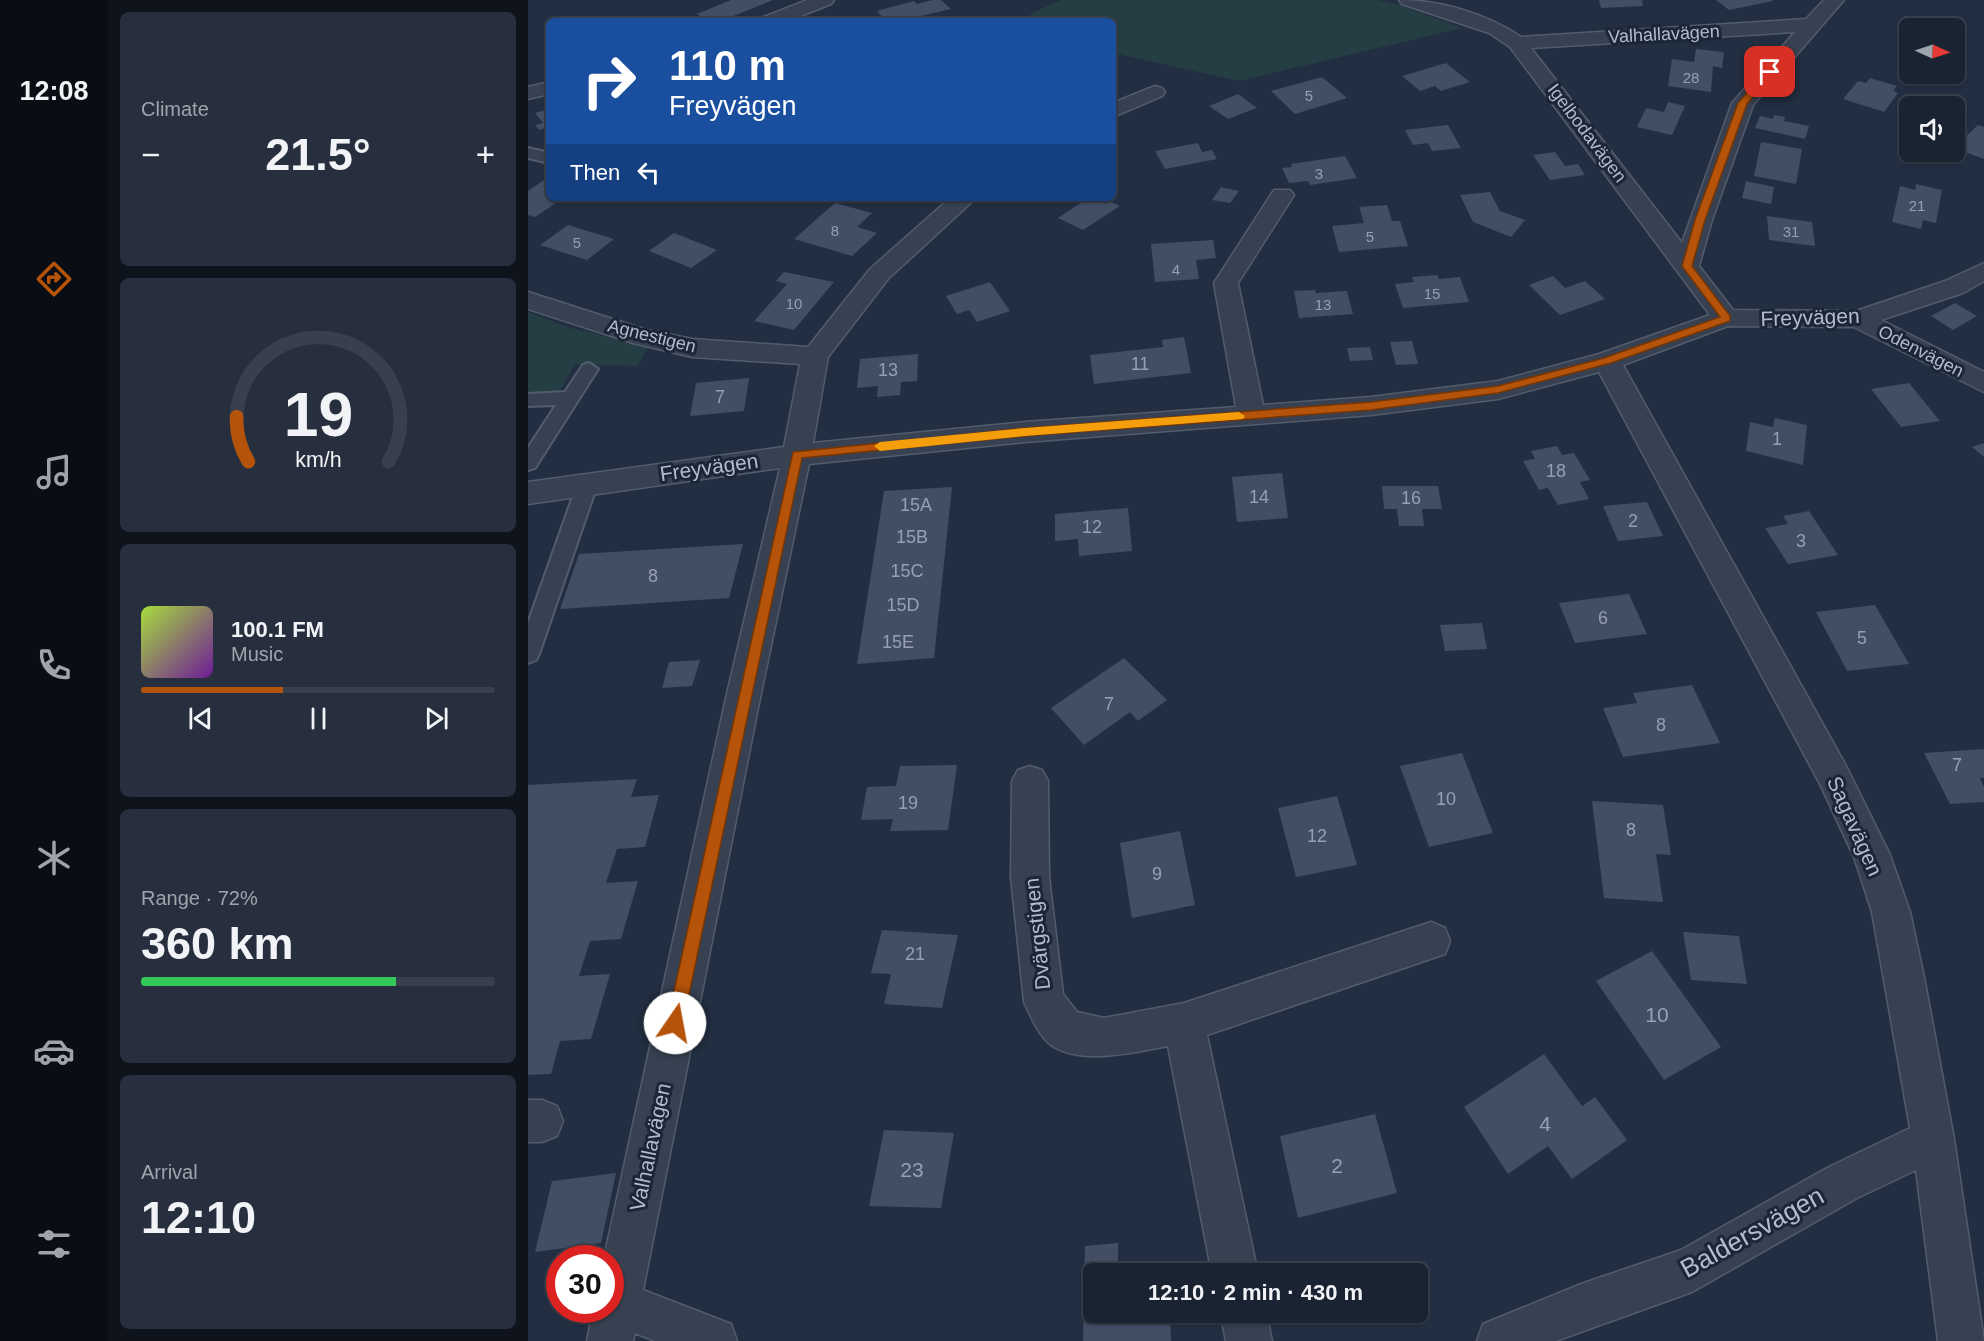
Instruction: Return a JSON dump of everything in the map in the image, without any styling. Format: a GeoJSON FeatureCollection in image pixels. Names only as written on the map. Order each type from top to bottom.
{"type":"FeatureCollection","features":[{"type":"Feature","properties":{"kind":"street"},"geometry":{"type":"LineString","coordinates":[[779,18],[824,0]]}},
{"type":"Feature","properties":{"kind":"street","name":"Igelbodavägen"},"geometry":{"type":"LineString","coordinates":[[1409,0],[1496,29],[1517,43],[1726,318]]}},
{"type":"Feature","properties":{"kind":"street"},"geometry":{"type":"LineString","coordinates":[[1687,266],[1700,220],[1743,103],[1834,0]]}},
{"type":"Feature","properties":{"kind":"street","name":"Valhallavägen"},"geometry":{"type":"LineString","coordinates":[[1517,43],[1810,25]]}},
{"type":"Feature","properties":{"kind":"street"},"geometry":{"type":"LineString","coordinates":[[528,93],[546,89]]}},
{"type":"Feature","properties":{"kind":"street"},"geometry":{"type":"LineString","coordinates":[[1116,110],[1155,92]]}},
{"type":"Feature","properties":{"kind":"street"},"geometry":{"type":"LineString","coordinates":[[1251,415],[1226,284],[1282,195]]}},
{"type":"Feature","properties":{"kind":"street","name":"Valhallavägen"},"geometry":{"type":"LineString","coordinates":[[624,1274],[743,698],[797,455],[815,356],[879,274],[961,201]]}},
{"type":"Feature","properties":{"kind":"street","name":"Freyvägen"},"geometry":{"type":"LineString","coordinates":[[528,493],[797,455],[1025,432],[1371,406],[1498,390],[1607,361],[1726,318],[1858,319],[1954,287],[1984,272]]}},
{"type":"Feature","properties":{"kind":"street","name":"Agnestigen"},"geometry":{"type":"LineString","coordinates":[[528,300],[642,337],[692,348],[815,356]]}},
{"type":"Feature","properties":{"kind":"street","name":"Odenvägen"},"geometry":{"type":"LineString","coordinates":[[1858,319],[1984,383]]}},
{"type":"Feature","properties":{"kind":"street","name":"Sagavägen"},"geometry":{"type":"LineString","coordinates":[[1607,361],[1833,775],[1872,855],[1891,912],[1933,1139],[1961,1341]]}},
{"type":"Feature","properties":{"kind":"street","name":"Dvärgstigen"},"geometry":{"type":"LineString","coordinates":[[1030,781],[1030,877],[1044,1002],[1065,1030],[1104,1038],[1184,1023],[1431,941]]}},
{"type":"Feature","properties":{"kind":"street"},"geometry":{"type":"LineString","coordinates":[[1184,1023],[1233,1263]]}},
{"type":"Feature","properties":{"kind":"street","name":"Baldersvägen"},"geometry":{"type":"LineString","coordinates":[[1500,1341],[1581,1307],[1692,1269],[1842,1183],[1933,1139]]}},
{"type":"Feature","properties":{"kind":"street"},"geometry":{"type":"LineString","coordinates":[[619,1323],[714,1341]]}},
{"type":"Feature","properties":{"kind":"street"},"geometry":{"type":"LineString","coordinates":[[1245,1323],[1249,1341]]}},
{"type":"Feature","properties":{"kind":"lane"},"geometry":{"type":"LineString","coordinates":[[528,153],[546,157]]}},
{"type":"Feature","properties":{"kind":"lane"},"geometry":{"type":"LineString","coordinates":[[528,463],[589,369]]}},
{"type":"Feature","properties":{"kind":"lane"},"geometry":{"type":"LineString","coordinates":[[528,400],[572,398]]}},
{"type":"Feature","properties":{"kind":"lane"},"geometry":{"type":"LineString","coordinates":[[528,654],[587,485]]}},
{"type":"Feature","properties":{"kind":"green space"},"geometry":{"type":"Polygon","coordinates":[[[1061,0],[1378,0],[1399,5],[1462,28],[1239,81],[1116,54],[1116,18],[1028,18],[1032,13],[1061,0]]]}},
{"type":"Feature","properties":{"kind":"green space"},"geometry":{"type":"Polygon","coordinates":[[[528,312],[571,328],[649,346],[637,366],[575,364],[559,392],[528,393],[528,312]]]}},
{"type":"Feature","properties":{"kind":"building"},"geometry":{"type":"Polygon","coordinates":[[[731,0],[773,0],[728,18],[704,18],[697,14],[731,0]]]}},
{"type":"Feature","properties":{"kind":"building"},"geometry":{"type":"Polygon","coordinates":[[[941,0],[951,9],[913,18],[883,18],[877,11],[914,1],[917,4],[941,0]]]}},
{"type":"Feature","properties":{"kind":"building"},"geometry":{"type":"Polygon","coordinates":[[[1599,0],[1642,0],[1643,6],[1601,8],[1599,0]]]}},
{"type":"Feature","properties":{"kind":"building"},"geometry":{"type":"Polygon","coordinates":[[[1716,0],[1773,0],[1773,1],[1729,10],[1716,0]]]}},
{"type":"Feature","properties":{"kind":"building"},"geometry":{"type":"Polygon","coordinates":[[[1904,16],[1944,16],[1946,18],[1906,18],[1904,16]]]}},
{"type":"Feature","properties":{"kind":"building"},"geometry":{"type":"Polygon","coordinates":[[[1696,49],[1724,52],[1722,68],[1713,66],[1711,92],[1668,86],[1672,59],[1694,62],[1696,49]]]}},
{"type":"Feature","properties":{"kind":"building"},"geometry":{"type":"Polygon","coordinates":[[[1446,63],[1470,82],[1441,91],[1435,86],[1420,91],[1402,76],[1446,63]]]}},
{"type":"Feature","properties":{"kind":"building"},"geometry":{"type":"Polygon","coordinates":[[[1322,77],[1347,98],[1295,114],[1271,91],[1322,77]]]}},
{"type":"Feature","properties":{"kind":"building"},"geometry":{"type":"Polygon","coordinates":[[[1870,78],[1897,86],[1893,91],[1898,93],[1884,112],[1843,99],[1858,81],[1866,83],[1870,78]]]}},
{"type":"Feature","properties":{"kind":"building"},"geometry":{"type":"Polygon","coordinates":[[[1238,94],[1257,108],[1228,119],[1209,106],[1238,94]]]}},
{"type":"Feature","properties":{"kind":"building"},"geometry":{"type":"Polygon","coordinates":[[[1668,102],[1685,106],[1672,135],[1637,127],[1646,108],[1664,112],[1668,102]]]}},
{"type":"Feature","properties":{"kind":"building"},"geometry":{"type":"Polygon","coordinates":[[[546,110],[546,128],[539,130],[535,125],[543,123],[535,113],[546,110]]]}},
{"type":"Feature","properties":{"kind":"building"},"geometry":{"type":"Polygon","coordinates":[[[1774,115],[1785,117],[1784,121],[1809,126],[1805,139],[1755,128],[1760,116],[1773,119],[1774,115]]]}},
{"type":"Feature","properties":{"kind":"building"},"geometry":{"type":"Polygon","coordinates":[[[1448,125],[1461,148],[1432,151],[1428,143],[1413,145],[1405,130],[1448,125]]]}},
{"type":"Feature","properties":{"kind":"building"},"geometry":{"type":"Polygon","coordinates":[[[1978,125],[1984,127],[1984,159],[1965,152],[1965,137],[1978,125]]]}},
{"type":"Feature","properties":{"kind":"building"},"geometry":{"type":"Polygon","coordinates":[[[1761,142],[1802,149],[1796,184],[1754,176],[1761,142]]]}},
{"type":"Feature","properties":{"kind":"building"},"geometry":{"type":"Polygon","coordinates":[[[1198,143],[1202,152],[1212,150],[1217,159],[1165,169],[1155,151],[1198,143]]]}},
{"type":"Feature","properties":{"kind":"building"},"geometry":{"type":"Polygon","coordinates":[[[1555,152],[1565,166],[1578,164],[1585,175],[1550,180],[1533,155],[1555,152]]]}},
{"type":"Feature","properties":{"kind":"building"},"geometry":{"type":"Polygon","coordinates":[[[1345,156],[1357,178],[1310,185],[1308,181],[1289,183],[1282,168],[1292,167],[1291,164],[1345,156]]]}},
{"type":"Feature","properties":{"kind":"building"},"geometry":{"type":"Polygon","coordinates":[[[544,180],[546,181],[546,201],[559,201],[535,217],[528,215],[528,191],[544,180]]]}},
{"type":"Feature","properties":{"kind":"building"},"geometry":{"type":"Polygon","coordinates":[[[1746,181],[1774,187],[1771,204],[1742,198],[1746,181]]]}},
{"type":"Feature","properties":{"kind":"building"},"geometry":{"type":"Polygon","coordinates":[[[1916,184],[1942,190],[1936,223],[1923,220],[1921,229],[1892,222],[1900,186],[1915,190],[1916,184]]]}},
{"type":"Feature","properties":{"kind":"building"},"geometry":{"type":"Polygon","coordinates":[[[1221,187],[1239,191],[1230,203],[1212,200],[1221,187]]]}},
{"type":"Feature","properties":{"kind":"building"},"geometry":{"type":"Polygon","coordinates":[[[1490,192],[1500,211],[1525,220],[1511,237],[1473,222],[1460,195],[1490,192]]]}},
{"type":"Feature","properties":{"kind":"building"},"geometry":{"type":"Polygon","coordinates":[[[1084,201],[1109,201],[1120,206],[1083,230],[1058,218],[1084,201]]]}},
{"type":"Feature","properties":{"kind":"building"},"geometry":{"type":"Polygon","coordinates":[[[835,203],[872,213],[857,227],[877,233],[852,256],[794,239],[835,203]]]}},
{"type":"Feature","properties":{"kind":"building"},"geometry":{"type":"Polygon","coordinates":[[[1387,205],[1392,221],[1400,221],[1408,246],[1339,252],[1332,226],[1364,223],[1359,207],[1387,205]]]}},
{"type":"Feature","properties":{"kind":"building"},"geometry":{"type":"Polygon","coordinates":[[[1767,216],[1812,222],[1815,246],[1769,240],[1767,216]]]}},
{"type":"Feature","properties":{"kind":"building"},"geometry":{"type":"Polygon","coordinates":[[[568,225],[614,239],[587,260],[540,245],[568,225]]]}},
{"type":"Feature","properties":{"kind":"building"},"geometry":{"type":"Polygon","coordinates":[[[674,233],[717,250],[691,268],[649,251],[674,233]]]}},
{"type":"Feature","properties":{"kind":"building"},"geometry":{"type":"Polygon","coordinates":[[[1213,240],[1216,258],[1196,260],[1199,279],[1155,282],[1151,244],[1213,240]]]}},
{"type":"Feature","properties":{"kind":"building"},"geometry":{"type":"Polygon","coordinates":[[[784,272],[834,282],[794,330],[754,321],[787,284],[776,281],[784,272]]]}},
{"type":"Feature","properties":{"kind":"building"},"geometry":{"type":"Polygon","coordinates":[[[1437,275],[1439,279],[1460,277],[1469,302],[1403,308],[1395,284],[1414,282],[1412,277],[1437,275]]]}},
{"type":"Feature","properties":{"kind":"building"},"geometry":{"type":"Polygon","coordinates":[[[1553,276],[1565,288],[1585,281],[1605,299],[1560,315],[1529,285],[1553,276]]]}},
{"type":"Feature","properties":{"kind":"building"},"geometry":{"type":"Polygon","coordinates":[[[990,282],[1010,311],[977,322],[969,310],[957,314],[946,296],[990,282]]]}},
{"type":"Feature","properties":{"kind":"building"},"geometry":{"type":"Polygon","coordinates":[[[1315,290],[1316,293],[1347,291],[1353,314],[1299,318],[1294,291],[1315,290]]]}},
{"type":"Feature","properties":{"kind":"building"},"geometry":{"type":"Polygon","coordinates":[[[1955,303],[1977,316],[1953,330],[1931,316],[1955,303]]]}},
{"type":"Feature","properties":{"kind":"building"},"geometry":{"type":"Polygon","coordinates":[[[1184,337],[1191,373],[1094,384],[1090,355],[1163,347],[1162,340],[1184,337]]]}},
{"type":"Feature","properties":{"kind":"building"},"geometry":{"type":"Polygon","coordinates":[[[1412,341],[1418,364],[1396,365],[1390,342],[1412,341]]]}},
{"type":"Feature","properties":{"kind":"building"},"geometry":{"type":"Polygon","coordinates":[[[1370,347],[1373,360],[1350,361],[1347,348],[1370,347]]]}},
{"type":"Feature","properties":{"kind":"building"},"geometry":{"type":"Polygon","coordinates":[[[918,354],[917,381],[901,382],[900,395],[877,397],[878,386],[857,388],[860,359],[918,354]]]}},
{"type":"Feature","properties":{"kind":"building"},"geometry":{"type":"Polygon","coordinates":[[[749,378],[744,411],[690,416],[696,383],[749,378]]]}},
{"type":"Feature","properties":{"kind":"building"},"geometry":{"type":"Polygon","coordinates":[[[1909,383],[1940,421],[1901,427],[1871,389],[1909,383]]]}},
{"type":"Feature","properties":{"kind":"building"},"geometry":{"type":"Polygon","coordinates":[[[1775,418],[1807,425],[1803,465],[1746,451],[1750,422],[1773,427],[1775,418]]]}},
{"type":"Feature","properties":{"kind":"building"},"geometry":{"type":"Polygon","coordinates":[[[1984,443],[1984,457],[1972,447],[1984,443]]]}},
{"type":"Feature","properties":{"kind":"building"},"geometry":{"type":"Polygon","coordinates":[[[1557,446],[1562,455],[1574,453],[1590,480],[1580,482],[1589,499],[1558,505],[1548,488],[1539,490],[1523,461],[1535,459],[1531,451],[1557,446]]]}},
{"type":"Feature","properties":{"kind":"building"},"geometry":{"type":"Polygon","coordinates":[[[1282,473],[1288,518],[1237,522],[1232,477],[1282,473]]]}},
{"type":"Feature","properties":{"kind":"building"},"geometry":{"type":"Polygon","coordinates":[[[1382,486],[1438,486],[1442,509],[1422,509],[1424,526],[1399,526],[1397,509],[1384,509],[1382,486]]]}},
{"type":"Feature","properties":{"kind":"building"},"geometry":{"type":"Polygon","coordinates":[[[952,487],[934,658],[857,664],[884,491],[952,487]]]}},
{"type":"Feature","properties":{"kind":"building"},"geometry":{"type":"Polygon","coordinates":[[[1647,502],[1663,536],[1618,541],[1603,506],[1647,502]]]}},
{"type":"Feature","properties":{"kind":"building"},"geometry":{"type":"Polygon","coordinates":[[[1128,508],[1132,551],[1079,556],[1078,539],[1055,541],[1055,514],[1128,508]]]}},
{"type":"Feature","properties":{"kind":"building"},"geometry":{"type":"Polygon","coordinates":[[[1809,511],[1838,555],[1788,564],[1765,528],[1788,524],[1783,516],[1809,511]]]}},
{"type":"Feature","properties":{"kind":"building"},"geometry":{"type":"Polygon","coordinates":[[[743,544],[729,598],[560,609],[579,554],[743,544]]]}},
{"type":"Feature","properties":{"kind":"building"},"geometry":{"type":"Polygon","coordinates":[[[1629,594],[1647,634],[1575,643],[1559,603],[1629,594]]]}},
{"type":"Feature","properties":{"kind":"building"},"geometry":{"type":"Polygon","coordinates":[[[1875,605],[1909,664],[1847,671],[1816,612],[1875,605]]]}},
{"type":"Feature","properties":{"kind":"building"},"geometry":{"type":"Polygon","coordinates":[[[1482,623],[1487,649],[1445,651],[1440,625],[1482,623]]]}},
{"type":"Feature","properties":{"kind":"building"},"geometry":{"type":"Polygon","coordinates":[[[1124,658],[1167,700],[1138,721],[1130,712],[1084,745],[1051,708],[1124,658]]]}},
{"type":"Feature","properties":{"kind":"building"},"geometry":{"type":"Polygon","coordinates":[[[700,660],[692,686],[662,688],[669,662],[700,660]]]}},
{"type":"Feature","properties":{"kind":"building"},"geometry":{"type":"Polygon","coordinates":[[[1692,685],[1720,743],[1623,757],[1603,708],[1637,703],[1633,693],[1692,685]]]}},
{"type":"Feature","properties":{"kind":"building"},"geometry":{"type":"Polygon","coordinates":[[[1984,749],[1984,778],[1980,778],[1984,787],[1984,802],[1950,804],[1924,753],[1984,749]]]}},
{"type":"Feature","properties":{"kind":"building"},"geometry":{"type":"Polygon","coordinates":[[[1462,753],[1493,833],[1429,847],[1400,766],[1462,753]]]}},
{"type":"Feature","properties":{"kind":"building"},"geometry":{"type":"Polygon","coordinates":[[[957,765],[948,830],[890,831],[893,819],[861,820],[867,787],[896,786],[900,766],[957,765]]]}},
{"type":"Feature","properties":{"kind":"building"},"geometry":{"type":"Polygon","coordinates":[[[637,779],[631,797],[659,795],[645,847],[617,849],[606,883],[638,881],[621,939],[590,941],[579,976],[610,974],[591,1039],[560,1041],[551,1074],[528,1075],[528,785],[637,779]]]}},
{"type":"Feature","properties":{"kind":"building"},"geometry":{"type":"Polygon","coordinates":[[[1337,796],[1357,865],[1296,877],[1278,808],[1337,796]]]}},
{"type":"Feature","properties":{"kind":"building"},"geometry":{"type":"Polygon","coordinates":[[[1592,801],[1663,805],[1671,855],[1656,854],[1663,902],[1604,898],[1592,801]]]}},
{"type":"Feature","properties":{"kind":"building"},"geometry":{"type":"Polygon","coordinates":[[[1180,831],[1195,905],[1132,918],[1120,843],[1180,831]]]}},
{"type":"Feature","properties":{"kind":"building"},"geometry":{"type":"Polygon","coordinates":[[[882,930],[958,935],[942,1008],[884,1004],[891,974],[871,973],[882,930]]]}},
{"type":"Feature","properties":{"kind":"building"},"geometry":{"type":"Polygon","coordinates":[[[1683,932],[1739,936],[1747,984],[1691,980],[1683,932]]]}},
{"type":"Feature","properties":{"kind":"building"},"geometry":{"type":"Polygon","coordinates":[[[1652,951],[1721,1047],[1664,1080],[1596,981],[1652,951]]]}},
{"type":"Feature","properties":{"kind":"building"},"geometry":{"type":"Polygon","coordinates":[[[1544,1054],[1582,1106],[1595,1097],[1627,1140],[1572,1179],[1548,1146],[1508,1174],[1464,1107],[1544,1054]]]}},
{"type":"Feature","properties":{"kind":"building"},"geometry":{"type":"Polygon","coordinates":[[[1375,1114],[1397,1193],[1298,1218],[1280,1136],[1375,1114]]]}},
{"type":"Feature","properties":{"kind":"building"},"geometry":{"type":"Polygon","coordinates":[[[884,1130],[954,1133],[941,1208],[869,1206],[884,1130]]]}},
{"type":"Feature","properties":{"kind":"building"},"geometry":{"type":"Polygon","coordinates":[[[616,1173],[601,1243],[546,1245],[546,1250],[535,1252],[552,1181],[616,1173]]]}},
{"type":"Feature","properties":{"kind":"building"},"geometry":{"type":"Polygon","coordinates":[[[1118,1243],[1118,1263],[1085,1263],[1085,1246],[1118,1243]]]}},
{"type":"Feature","properties":{"kind":"building"},"geometry":{"type":"Polygon","coordinates":[[[1083,1323],[1170,1323],[1171,1341],[1083,1341],[1083,1323]]]}},
{"type":"Feature","properties":{"kind":"slow traffic"},"geometry":{"type":"LineString","coordinates":[[880,446],[1025,432],[1239,416]]}},
{"type":"Feature","properties":{"kind":"route"},"geometry":{"type":"LineString","coordinates":[[675,1023],[797,455],[1025,432],[1371,406],[1498,390],[1607,361],[1726,318],[1687,266],[1700,220],[1743,103],[1770,72]]}}]}
